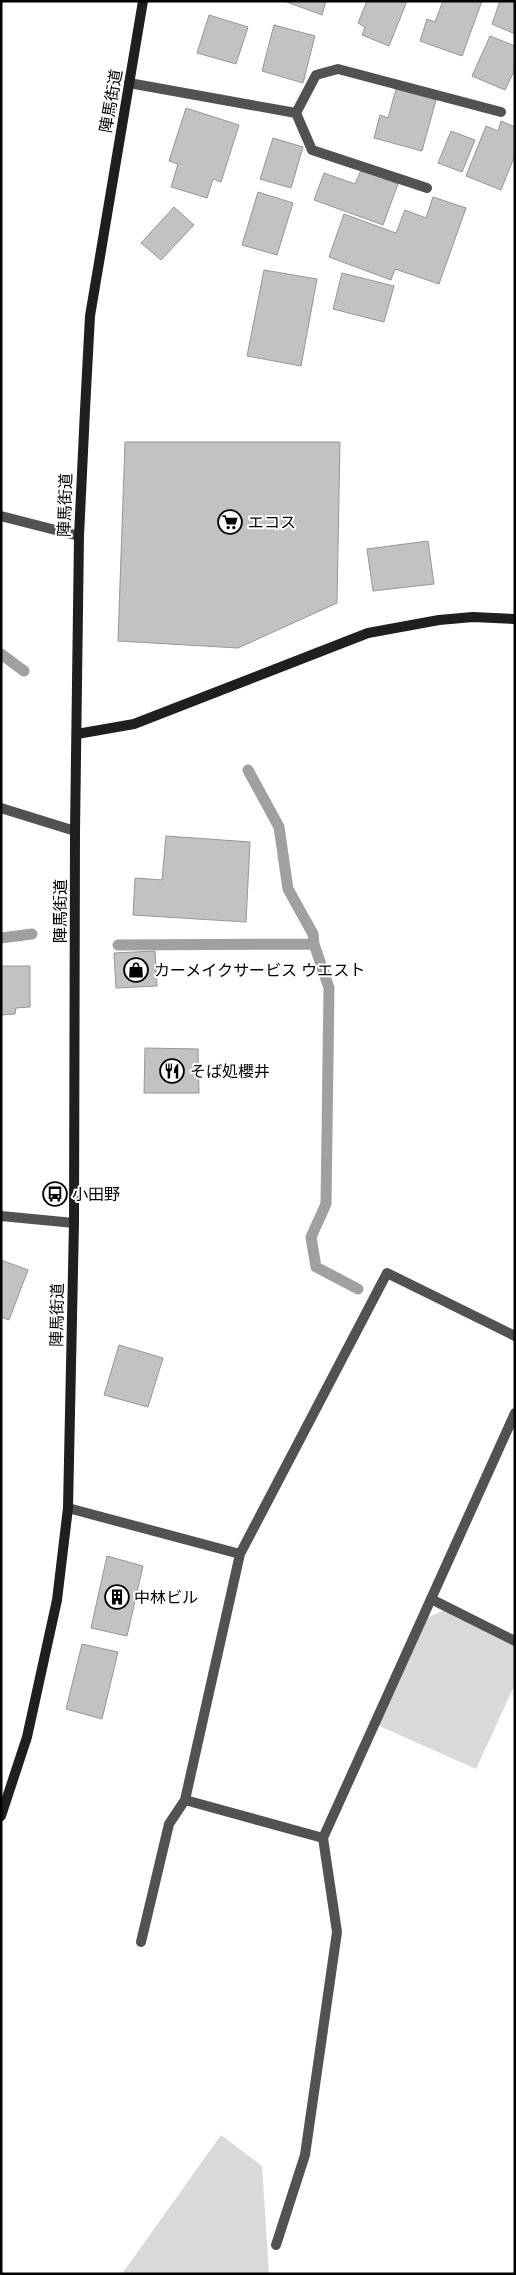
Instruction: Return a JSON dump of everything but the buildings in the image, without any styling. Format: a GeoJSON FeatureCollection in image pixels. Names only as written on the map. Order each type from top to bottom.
{"type":"FeatureCollection","features":[{"type":"Feature","properties":{"kind":"main road","name":"陣馬街道"},"geometry":{"type":"LineString","coordinates":[[1,1816],[27,1737],[57,1600],[68,1508],[74,1223],[75,831],[79,536],[90,316],[143,1]]}},
{"type":"Feature","properties":{"kind":"main road"},"geometry":{"type":"LineString","coordinates":[[77,734],[134,724],[368,633],[438,620],[472,617],[515,619]]}},
{"type":"Feature","properties":{"kind":"street"},"geometry":{"type":"LineString","coordinates":[[296,113],[316,75],[338,69],[501,112]]}},
{"type":"Feature","properties":{"kind":"street"},"geometry":{"type":"LineString","coordinates":[[129,83],[296,113]]}},
{"type":"Feature","properties":{"kind":"street"},"geometry":{"type":"LineString","coordinates":[[296,113],[312,150],[427,188]]}},
{"type":"Feature","properties":{"kind":"street"},"geometry":{"type":"LineString","coordinates":[[1,516],[79,536]]}},
{"type":"Feature","properties":{"kind":"street"},"geometry":{"type":"LineString","coordinates":[[1,808],[75,831]]}},
{"type":"Feature","properties":{"kind":"street"},"geometry":{"type":"LineString","coordinates":[[1,1216],[74,1223]]}},
{"type":"Feature","properties":{"kind":"street"},"geometry":{"type":"LineString","coordinates":[[140,1942],[168,1824],[185,1800],[240,1554],[387,1273],[515,1336]]}},
{"type":"Feature","properties":{"kind":"street"},"geometry":{"type":"LineString","coordinates":[[276,2245],[305,2155],[337,1932],[323,1838],[515,1413]]}},
{"type":"Feature","properties":{"kind":"street"},"geometry":{"type":"LineString","coordinates":[[68,1508],[240,1554]]}},
{"type":"Feature","properties":{"kind":"street"},"geometry":{"type":"LineString","coordinates":[[431,1599],[515,1641]]}},
{"type":"Feature","properties":{"kind":"street"},"geometry":{"type":"LineString","coordinates":[[185,1800],[323,1838]]}},
{"type":"Feature","properties":{"kind":"shaded area"},"geometry":{"type":"Polygon","coordinates":[[[449,1608],[515,1641],[515,1684],[476,1769],[375,1724],[422,1620],[449,1608]]]}},
{"type":"Feature","properties":{"kind":"shaded area"},"geometry":{"type":"Polygon","coordinates":[[[221,2135],[262,2166],[269,2274],[122,2274],[221,2135]]]}},
{"type":"Feature","properties":{"kind":"waterway"},"geometry":{"type":"LineString","coordinates":[[1,654],[24,671]]}},
{"type":"Feature","properties":{"kind":"waterway"},"geometry":{"type":"LineString","coordinates":[[248,770],[279,827],[288,889],[313,934],[314,944],[329,988],[326,1204],[311,1237],[316,1267],[358,1289]]}},
{"type":"Feature","properties":{"kind":"waterway"},"geometry":{"type":"LineString","coordinates":[[1,938],[32,934]]}},
{"type":"Feature","properties":{"kind":"waterway"},"geometry":{"type":"LineString","coordinates":[[118,945],[314,944]]}},
{"type":"Feature","properties":{"kind":"place","name":"エコス"},"geometry":{"type":"Point","coordinates":[230,522]}},
{"type":"Feature","properties":{"kind":"place","name":"カーメイクサービス ウエスト"},"geometry":{"type":"Point","coordinates":[136,970]}},
{"type":"Feature","properties":{"kind":"place","name":"そば処櫻井"},"geometry":{"type":"Point","coordinates":[172,1071]}},
{"type":"Feature","properties":{"kind":"place","name":"小田野"},"geometry":{"type":"Point","coordinates":[55,1194]}},
{"type":"Feature","properties":{"kind":"place","name":"中林ビル"},"geometry":{"type":"Point","coordinates":[117,1597]}}]}
